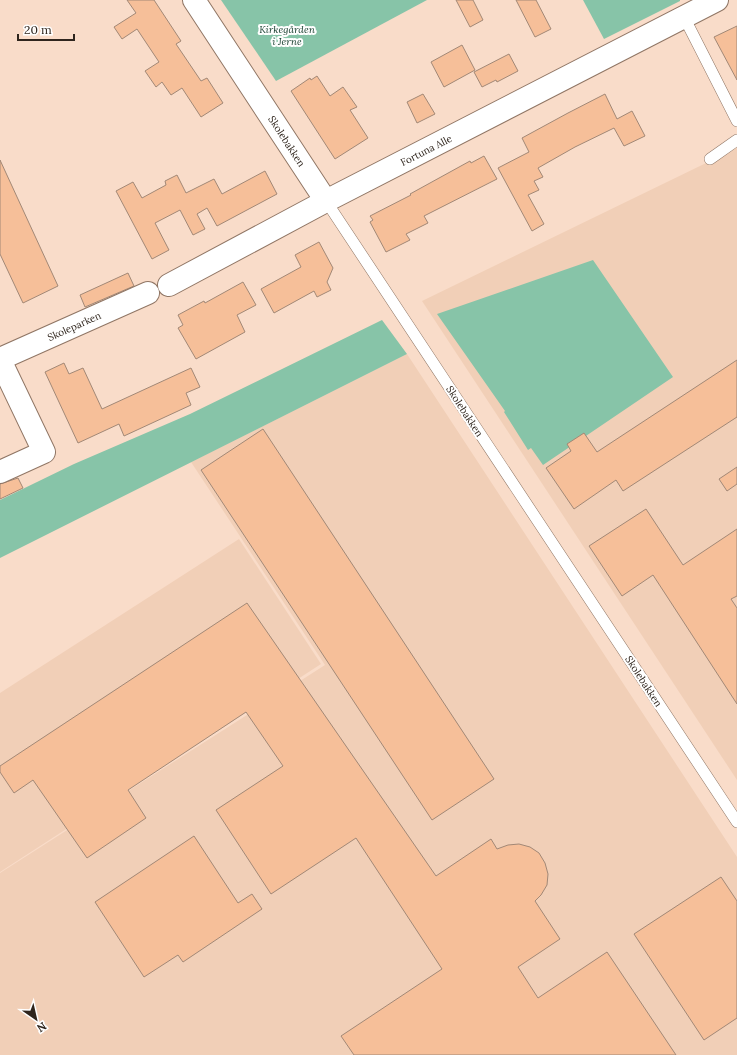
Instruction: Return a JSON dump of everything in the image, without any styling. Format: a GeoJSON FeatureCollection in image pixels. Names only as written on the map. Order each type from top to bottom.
{"type":"FeatureCollection","features":[{"type":"Feature","properties":{"kind":"street","name":"Skolebakken"},"geometry":{"type":"LineString","coordinates":[[194,0],[326,201]]}},
{"type":"Feature","properties":{"kind":"street","name":"Fortuna Alle"},"geometry":{"type":"LineString","coordinates":[[169,285],[326,201],[716,0]]}},
{"type":"Feature","properties":{"kind":"street","name":"Skoleparken"},"geometry":{"type":"LineString","coordinates":[[0,472],[44,452],[0,360],[148,293]]}},
{"type":"Feature","properties":{"kind":"lane"},"geometry":{"type":"LineString","coordinates":[[684,17],[737,121]]}},
{"type":"Feature","properties":{"kind":"lane"},"geometry":{"type":"LineString","coordinates":[[710,159],[737,140]]}},
{"type":"Feature","properties":{"kind":"lane","name":"Skolebakken"},"geometry":{"type":"LineString","coordinates":[[326,201],[737,822]]}},
{"type":"Feature","properties":{"kind":"shaded area"},"geometry":{"type":"Polygon","coordinates":[[[737,148],[737,780],[422,301],[737,148]]]}},
{"type":"Feature","properties":{"kind":"shaded area"},"geometry":{"type":"Polygon","coordinates":[[[407,354],[737,857],[737,1055],[0,1055],[0,873],[325,665],[191,462],[407,354]]]}},
{"type":"Feature","properties":{"kind":"shaded area"},"geometry":{"type":"Polygon","coordinates":[[[239,539],[321,664],[0,872],[0,693],[239,539]]]}},
{"type":"Feature","properties":{"kind":"green space","name":"Kirkegården i Jerne"},"geometry":{"type":"Polygon","coordinates":[[[221,0],[427,0],[276,81],[221,0]]]}},
{"type":"Feature","properties":{"kind":"green space"},"geometry":{"type":"Polygon","coordinates":[[[583,0],[680,0],[680,1],[604,39],[583,0]]]}},
{"type":"Feature","properties":{"kind":"green space"},"geometry":{"type":"Polygon","coordinates":[[[593,260],[673,377],[543,465],[531,448],[528,450],[504,412],[505,411],[437,314],[593,260]]]}},
{"type":"Feature","properties":{"kind":"green space"},"geometry":{"type":"Polygon","coordinates":[[[382,320],[407,354],[0,558],[0,500],[74,464],[190,414],[382,320]]]}},
{"type":"Feature","properties":{"kind":"building"},"geometry":{"type":"Polygon","coordinates":[[[127,0],[154,0],[181,41],[176,44],[201,81],[207,78],[223,103],[201,117],[182,88],[171,95],[162,82],[156,87],[145,71],[159,62],[137,29],[122,39],[114,27],[136,13],[127,0]]]}},
{"type":"Feature","properties":{"kind":"building"},"geometry":{"type":"Polygon","coordinates":[[[456,0],[473,0],[483,20],[470,27],[456,0]]]}},
{"type":"Feature","properties":{"kind":"building"},"geometry":{"type":"Polygon","coordinates":[[[516,0],[536,0],[551,29],[535,37],[516,0]]]}},
{"type":"Feature","properties":{"kind":"building"},"geometry":{"type":"Polygon","coordinates":[[[737,26],[737,80],[714,37],[737,26]]]}},
{"type":"Feature","properties":{"kind":"building"},"geometry":{"type":"Polygon","coordinates":[[[462,45],[475,70],[444,87],[431,62],[462,45]]]}},
{"type":"Feature","properties":{"kind":"building"},"geometry":{"type":"Polygon","coordinates":[[[509,54],[518,71],[497,82],[496,80],[482,87],[474,72],[509,54]]]}},
{"type":"Feature","properties":{"kind":"building"},"geometry":{"type":"Polygon","coordinates":[[[317,76],[330,96],[343,87],[357,107],[350,110],[368,138],[335,159],[291,91],[310,78],[311,80],[317,76]]]}},
{"type":"Feature","properties":{"kind":"building"},"geometry":{"type":"Polygon","coordinates":[[[423,94],[435,114],[417,123],[407,102],[423,94]]]}},
{"type":"Feature","properties":{"kind":"building"},"geometry":{"type":"Polygon","coordinates":[[[605,94],[617,119],[632,111],[645,136],[624,146],[614,128],[575,147],[538,168],[543,177],[534,181],[539,190],[528,195],[544,224],[532,231],[498,168],[529,152],[522,138],[605,94]]]}},
{"type":"Feature","properties":{"kind":"building"},"geometry":{"type":"Polygon","coordinates":[[[484,156],[497,179],[424,216],[428,223],[406,234],[410,240],[386,252],[370,222],[373,220],[370,216],[411,195],[410,194],[470,161],[471,163],[484,156]]]}},
{"type":"Feature","properties":{"kind":"building"},"geometry":{"type":"Polygon","coordinates":[[[0,160],[58,286],[23,303],[0,254],[0,160]]]}},
{"type":"Feature","properties":{"kind":"building"},"geometry":{"type":"Polygon","coordinates":[[[265,171],[277,194],[217,226],[207,208],[197,214],[205,229],[193,235],[180,210],[155,223],[169,250],[152,259],[116,191],[133,182],[142,198],[166,185],[165,181],[177,175],[186,193],[214,179],[222,194],[265,171]]]}},
{"type":"Feature","properties":{"kind":"building"},"geometry":{"type":"Polygon","coordinates":[[[319,242],[333,268],[327,282],[331,290],[317,297],[314,291],[274,313],[261,289],[301,267],[295,255],[319,242]]]}},
{"type":"Feature","properties":{"kind":"building"},"geometry":{"type":"Polygon","coordinates":[[[128,273],[134,286],[85,307],[80,295],[128,273]]]}},
{"type":"Feature","properties":{"kind":"building"},"geometry":{"type":"Polygon","coordinates":[[[243,282],[256,305],[237,315],[245,332],[196,359],[178,328],[183,325],[178,315],[204,301],[205,303],[243,282]]]}},
{"type":"Feature","properties":{"kind":"building"},"geometry":{"type":"Polygon","coordinates":[[[737,360],[737,417],[623,491],[616,480],[574,509],[546,468],[571,451],[567,444],[584,433],[597,452],[737,360]]]}},
{"type":"Feature","properties":{"kind":"building"},"geometry":{"type":"Polygon","coordinates":[[[64,363],[69,374],[83,368],[102,409],[191,368],[200,387],[186,393],[191,405],[124,436],[119,424],[78,443],[45,372],[64,363]]]}},
{"type":"Feature","properties":{"kind":"building"},"geometry":{"type":"Polygon","coordinates":[[[263,429],[494,779],[432,820],[201,470],[263,429]]]}},
{"type":"Feature","properties":{"kind":"building"},"geometry":{"type":"Polygon","coordinates":[[[737,467],[737,484],[727,491],[719,479],[737,467]]]}},
{"type":"Feature","properties":{"kind":"building"},"geometry":{"type":"Polygon","coordinates":[[[18,478],[23,488],[0,499],[0,484],[18,478]]]}},
{"type":"Feature","properties":{"kind":"building"},"geometry":{"type":"Polygon","coordinates":[[[646,509],[683,565],[737,529],[737,596],[731,599],[737,608],[737,704],[653,575],[622,596],[589,546],[646,509]]]}},
{"type":"Feature","properties":{"kind":"building"},"geometry":{"type":"Polygon","coordinates":[[[247,603],[436,876],[491,839],[497,849],[508,845],[519,844],[530,847],[539,853],[545,863],[548,874],[547,885],[535,901],[560,939],[518,967],[538,998],[607,952],[676,1055],[354,1055],[341,1036],[442,969],[356,838],[271,894],[216,810],[283,766],[246,712],[128,790],[146,818],[87,858],[33,780],[14,793],[0,772],[0,766],[247,603]]]}},
{"type":"Feature","properties":{"kind":"building"},"geometry":{"type":"Polygon","coordinates":[[[194,836],[238,903],[252,894],[262,909],[183,962],[178,955],[144,977],[95,902],[194,836]]]}},
{"type":"Feature","properties":{"kind":"building"},"geometry":{"type":"Polygon","coordinates":[[[721,877],[737,901],[737,1018],[704,1040],[634,934],[721,877]]]}}]}
